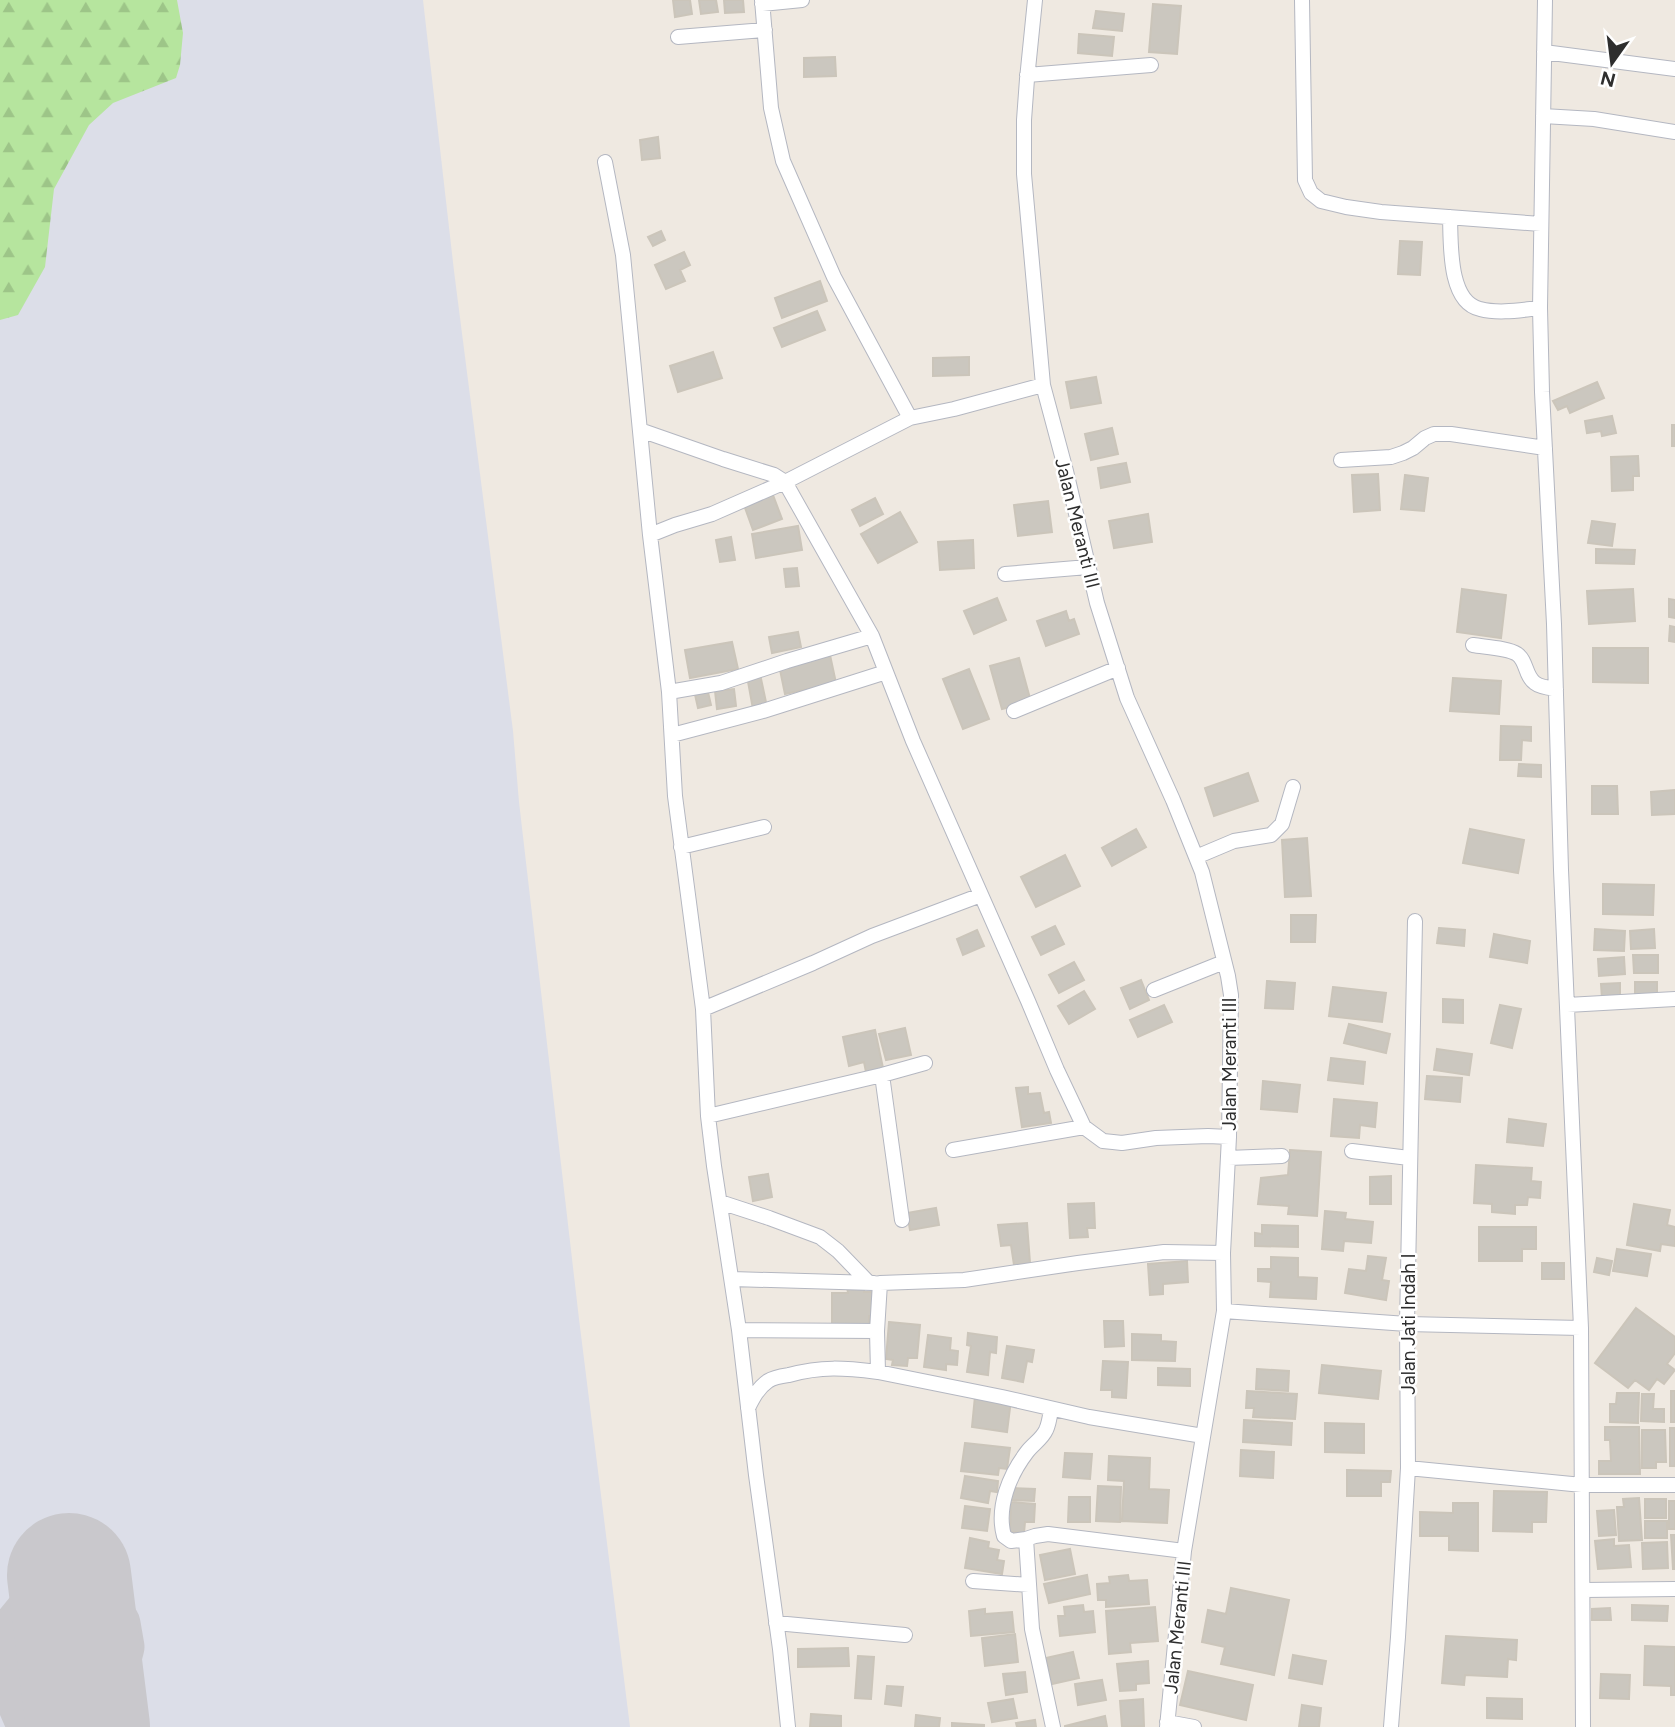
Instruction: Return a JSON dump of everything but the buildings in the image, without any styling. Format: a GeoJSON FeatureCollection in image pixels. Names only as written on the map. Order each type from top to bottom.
{"type":"FeatureCollection","features":[{"type":"Feature","properties":{"kind":"street"},"geometry":{"type":"LineString","coordinates":[[802,0],[762,2],[771,108],[783,161],[835,277],[910,418]]}},
{"type":"Feature","properties":{"kind":"street","name":"Jalan Meranti III"},"geometry":{"type":"LineString","coordinates":[[1035,0],[1024,120],[1024,174],[1043,385],[1097,603],[1127,698],[1196,857],[1231,995],[1229,1138],[1223,1253],[1224,1311],[1184,1551],[1167,1724]]}},
{"type":"Feature","properties":{"kind":"street"},"geometry":{"type":"LineString","coordinates":[[1302,0],[1305,180],[1311,193],[1321,201],[1381,212],[1541,224]]}},
{"type":"Feature","properties":{"kind":"street"},"geometry":{"type":"LineString","coordinates":[[1545,0],[1540,308],[1581,1328],[1583,1727]]}},
{"type":"Feature","properties":{"kind":"street"},"geometry":{"type":"LineString","coordinates":[[678,37],[765,30]]}},
{"type":"Feature","properties":{"kind":"street"},"geometry":{"type":"LineString","coordinates":[[1544,52],[1675,69]]}},
{"type":"Feature","properties":{"kind":"street"},"geometry":{"type":"LineString","coordinates":[[1027,75],[1151,65]]}},
{"type":"Feature","properties":{"kind":"street"},"geometry":{"type":"LineString","coordinates":[[1543,116],[1594,119],[1675,132]]}},
{"type":"Feature","properties":{"kind":"street"},"geometry":{"type":"LineString","coordinates":[[605,162],[623,255],[650,535],[669,692],[675,796],[704,1009],[708,1116],[739,1330],[788,1727]]}},
{"type":"Feature","properties":{"kind":"street"},"geometry":{"type":"LineString","coordinates":[[1450,217],[1456,281],[1460,293],[1471,306],[1510,311],[1540,308]]}},
{"type":"Feature","properties":{"kind":"street"},"geometry":{"type":"LineString","coordinates":[[650,535],[712,514],[785,482],[910,418],[1043,385]]}},
{"type":"Feature","properties":{"kind":"street"},"geometry":{"type":"LineString","coordinates":[[640,430],[774,475],[785,482],[872,636],[913,741],[1056,1070],[1084,1127],[1103,1141],[1122,1143],[1156,1138],[1229,1138]]}},
{"type":"Feature","properties":{"kind":"street"},"geometry":{"type":"LineString","coordinates":[[1341,460],[1391,457],[1403,453],[1434,434],[1451,434],[1545,448]]}},
{"type":"Feature","properties":{"kind":"street"},"geometry":{"type":"LineString","coordinates":[[1005,574],[1088,567]]}},
{"type":"Feature","properties":{"kind":"street"},"geometry":{"type":"LineString","coordinates":[[669,692],[721,683],[872,636]]}},
{"type":"Feature","properties":{"kind":"street"},"geometry":{"type":"LineString","coordinates":[[1473,645],[1517,654],[1531,680],[1556,689]]}},
{"type":"Feature","properties":{"kind":"street"},"geometry":{"type":"LineString","coordinates":[[1014,711],[1118,668]]}},
{"type":"Feature","properties":{"kind":"street"},"geometry":{"type":"LineString","coordinates":[[672,735],[763,711],[886,672]]}},
{"type":"Feature","properties":{"kind":"street"},"geometry":{"type":"LineString","coordinates":[[1196,857],[1234,841],[1271,835],[1282,824],[1293,787]]}},
{"type":"Feature","properties":{"kind":"street"},"geometry":{"type":"LineString","coordinates":[[681,847],[764,827]]}},
{"type":"Feature","properties":{"kind":"street"},"geometry":{"type":"LineString","coordinates":[[704,1009],[872,936],[981,895]]}},
{"type":"Feature","properties":{"kind":"street","name":"Jalan Jati Indah I"},"geometry":{"type":"LineString","coordinates":[[1391,1727],[1408,1468],[1409,1158],[1415,921]]}},
{"type":"Feature","properties":{"kind":"street"},"geometry":{"type":"LineString","coordinates":[[1154,990],[1224,961]]}},
{"type":"Feature","properties":{"kind":"street"},"geometry":{"type":"LineString","coordinates":[[1567,1005],[1675,999]]}},
{"type":"Feature","properties":{"kind":"street"},"geometry":{"type":"LineString","coordinates":[[708,1116],[925,1063]]}},
{"type":"Feature","properties":{"kind":"street"},"geometry":{"type":"LineString","coordinates":[[882,1075],[902,1220]]}},
{"type":"Feature","properties":{"kind":"street"},"geometry":{"type":"LineString","coordinates":[[953,1150],[1084,1127]]}},
{"type":"Feature","properties":{"kind":"street"},"geometry":{"type":"LineString","coordinates":[[1352,1150],[1409,1158]]}},
{"type":"Feature","properties":{"kind":"street"},"geometry":{"type":"LineString","coordinates":[[1228,1158],[1282,1156]]}},
{"type":"Feature","properties":{"kind":"street"},"geometry":{"type":"LineString","coordinates":[[720,1202],[820,1237],[875,1283],[878,1372]]}},
{"type":"Feature","properties":{"kind":"street"},"geometry":{"type":"LineString","coordinates":[[732,1279],[875,1283],[964,1280],[1164,1252],[1223,1253]]}},
{"type":"Feature","properties":{"kind":"street"},"geometry":{"type":"LineString","coordinates":[[1224,1311],[1407,1325],[1581,1328]]}},
{"type":"Feature","properties":{"kind":"street"},"geometry":{"type":"LineString","coordinates":[[739,1330],[877,1331]]}},
{"type":"Feature","properties":{"kind":"street"},"geometry":{"type":"LineString","coordinates":[[748,1409],[758,1390],[767,1382],[831,1367],[878,1372],[1089,1417],[1203,1436]]}},
{"type":"Feature","properties":{"kind":"street"},"geometry":{"type":"LineString","coordinates":[[1051,1409],[1046,1430],[1015,1469],[1006,1490],[1002,1518],[1004,1536],[1011,1541],[1048,1534],[1184,1551]]}},
{"type":"Feature","properties":{"kind":"street"},"geometry":{"type":"LineString","coordinates":[[1408,1468],[1582,1485],[1675,1485]]}},
{"type":"Feature","properties":{"kind":"street"},"geometry":{"type":"LineString","coordinates":[[1026,1539],[1032,1629],[1053,1727]]}},
{"type":"Feature","properties":{"kind":"street"},"geometry":{"type":"LineString","coordinates":[[972,1581],[1029,1585]]}},
{"type":"Feature","properties":{"kind":"street"},"geometry":{"type":"LineString","coordinates":[[1584,1590],[1675,1589]]}},
{"type":"Feature","properties":{"kind":"street"},"geometry":{"type":"LineString","coordinates":[[776,1623],[905,1635]]}},
{"type":"Feature","properties":{"kind":"street"},"geometry":{"type":"LineString","coordinates":[[1167,1724],[1195,1727]]}},
{"type":"Feature","properties":{"kind":"shaded area"},"geometry":{"type":"Polygon","coordinates":[[[0,0],[423,0],[454,271],[513,731],[579,1319],[630,1727],[0,1727],[0,0]]]}},
{"type":"Feature","properties":{"kind":"green space"},"geometry":{"type":"Polygon","coordinates":[[[0,0],[177,0],[183,33],[176,78],[113,103],[89,125],[54,189],[45,267],[18,315],[0,320],[0,0]]]}},
{"type":"Feature","properties":{"kind":"taxiway"},"geometry":{"type":"LineString","coordinates":[[32,1727],[18,1695],[13,1650],[17,1627],[37,1603],[59,1593],[77,1591],[101,1601],[116,1624],[120,1647],[116,1662],[105,1679],[84,1695]]}},
{"type":"Feature","properties":{"kind":"runway"},"geometry":{"type":"LineString","coordinates":[[69,1575],[88,1727]]}}]}
